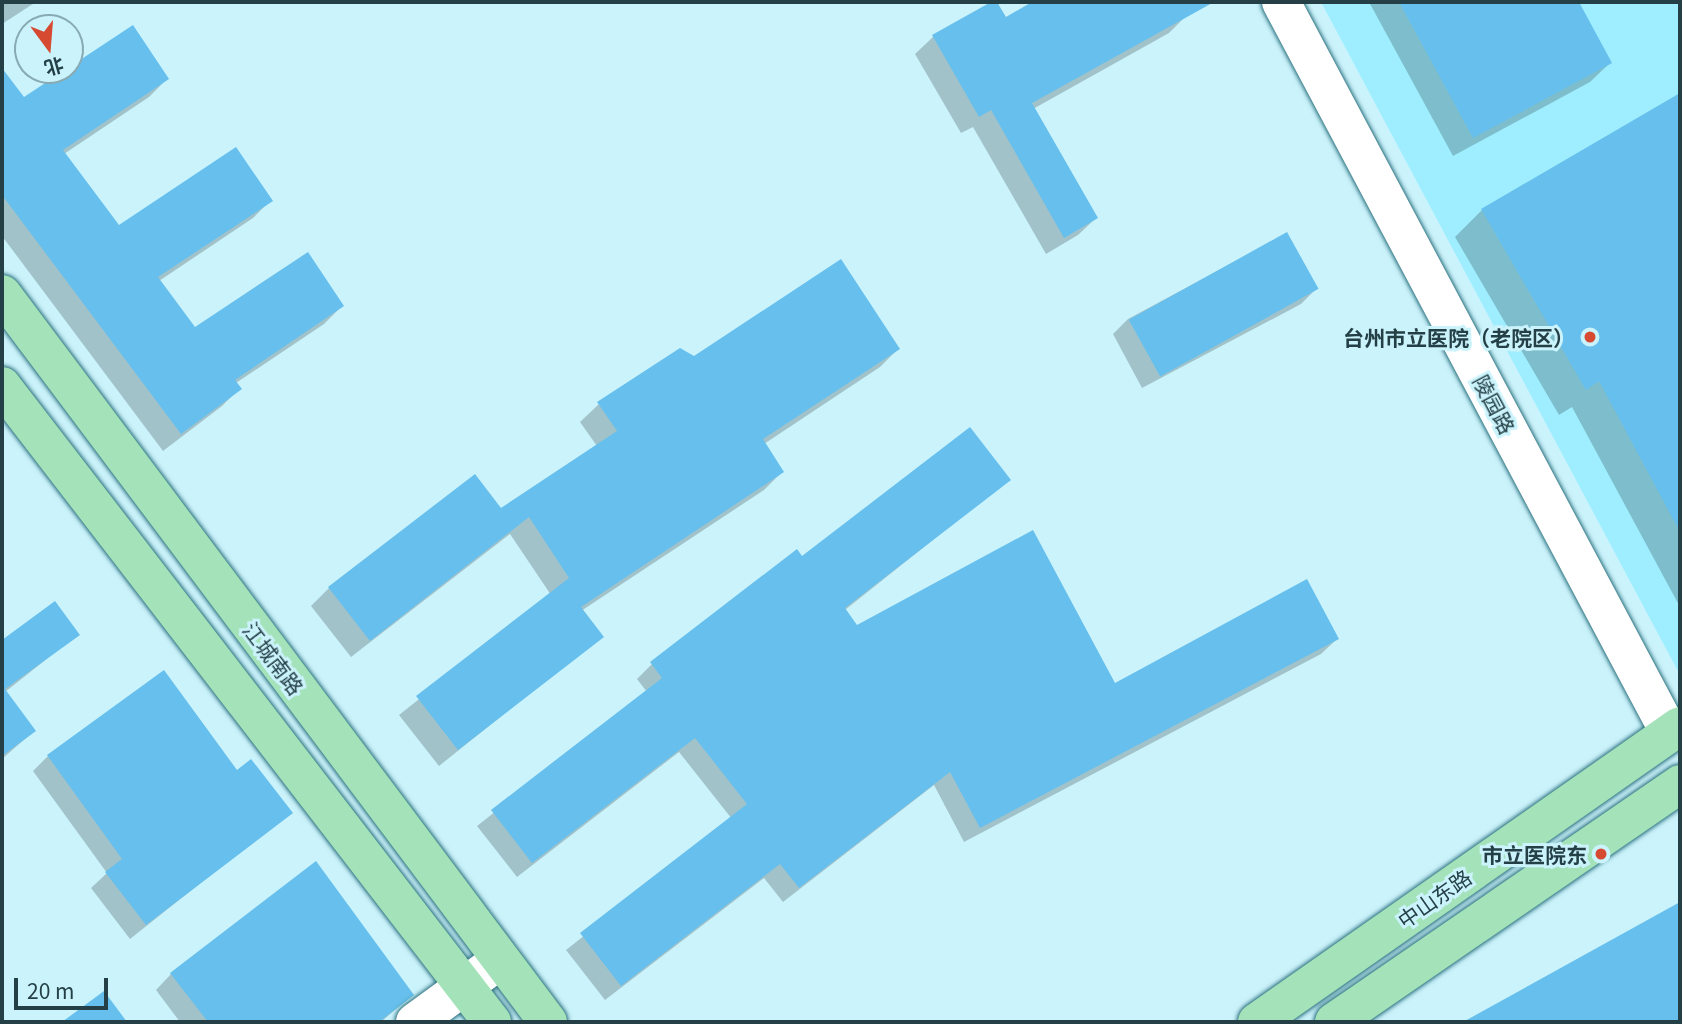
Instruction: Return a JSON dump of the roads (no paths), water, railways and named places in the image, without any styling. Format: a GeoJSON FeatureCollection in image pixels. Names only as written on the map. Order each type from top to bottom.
{"type":"FeatureCollection","features":[{"type":"Feature","properties":{"kind":"main road","name":"江城南路"},"geometry":{"type":"LineString","coordinates":[[2,294],[548,1022]]}},
{"type":"Feature","properties":{"kind":"main road"},"geometry":{"type":"LineString","coordinates":[[2,386],[492,1022]]}},
{"type":"Feature","properties":{"kind":"main road","name":"中山东路"},"geometry":{"type":"LineString","coordinates":[[1257,1022],[1675,729]]}},
{"type":"Feature","properties":{"kind":"main road"},"geometry":{"type":"LineString","coordinates":[[1334,1022],[1680,784]]}},
{"type":"Feature","properties":{"kind":"street","name":"陵园路"},"geometry":{"type":"LineString","coordinates":[[1281,2],[1675,729]]}},
{"type":"Feature","properties":{"kind":"street"},"geometry":{"type":"LineString","coordinates":[[415,1022],[500,960]]}},
{"type":"Feature","properties":{"kind":"place","name":"台州市立医院（老院区）"},"geometry":{"type":"Point","coordinates":[1590,337]}},
{"type":"Feature","properties":{"kind":"place","name":"市立医院东"},"geometry":{"type":"Point","coordinates":[1601,854]}}]}
